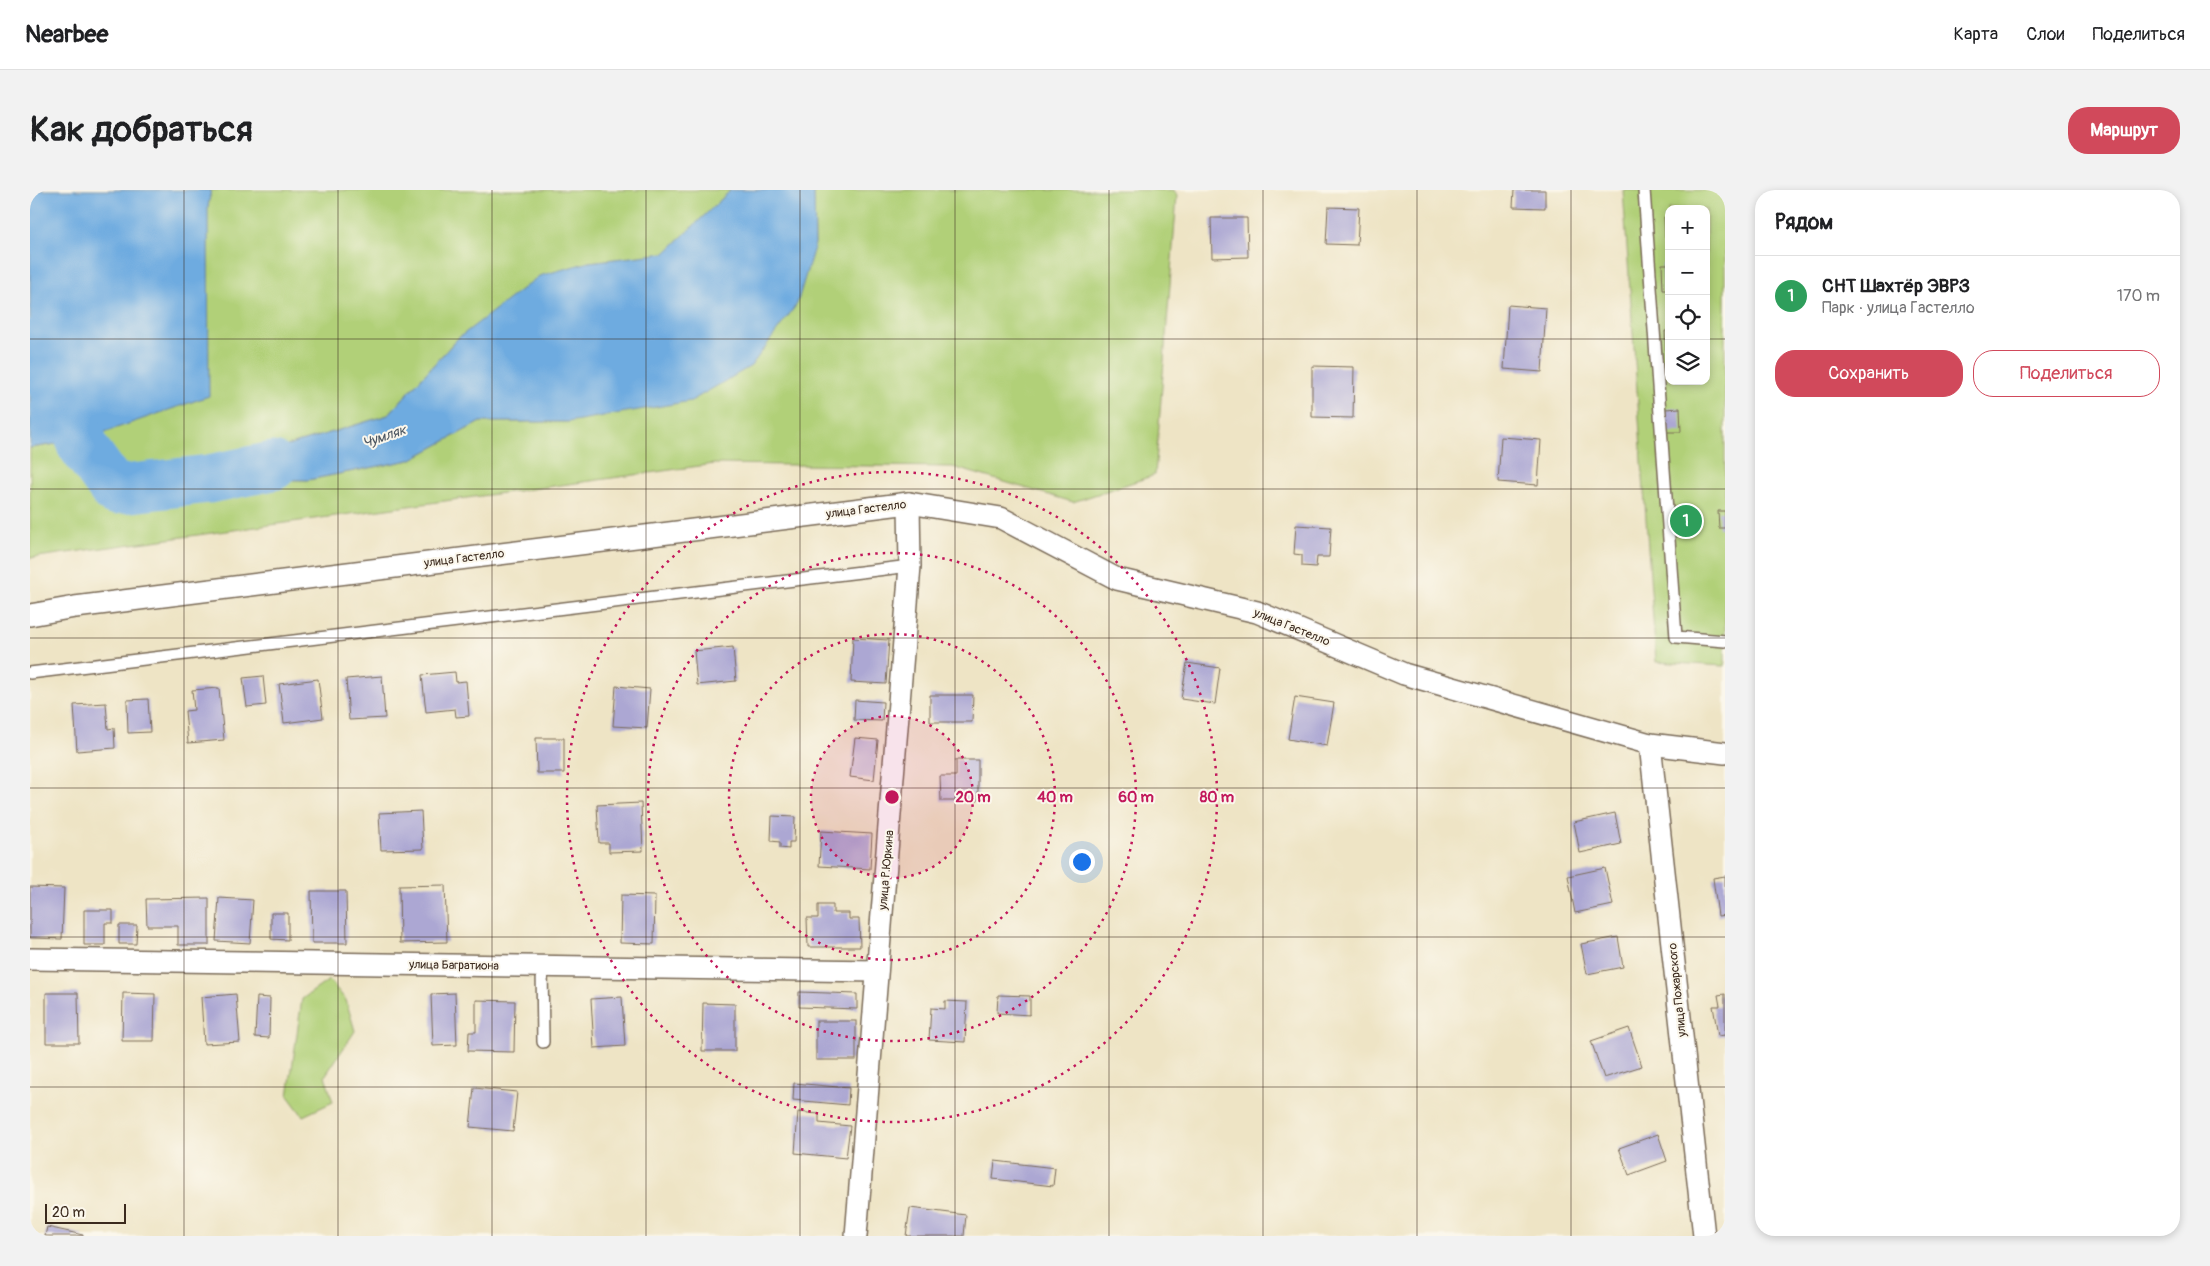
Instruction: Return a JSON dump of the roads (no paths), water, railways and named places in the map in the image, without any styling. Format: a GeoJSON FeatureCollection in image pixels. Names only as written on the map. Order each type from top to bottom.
{"type":"FeatureCollection","features":[{"type":"Feature","properties":{"kind":"street","name":"улица Р.Юркина"},"geometry":{"type":"LineString","coordinates":[[856,1236],[910,566],[909,503]]}},
{"type":"Feature","properties":{"kind":"street","name":"улица Гастелло"},"geometry":{"type":"LineString","coordinates":[[30,615],[84,605],[909,503],[1001,518],[1117,579],[1257,612],[1404,674],[1650,744],[1725,752]]}},
{"type":"Feature","properties":{"kind":"street","name":"улица Пожарского"},"geometry":{"type":"LineString","coordinates":[[1650,744],[1704,1236]]}},
{"type":"Feature","properties":{"kind":"street","name":"улица Багратиона"},"geometry":{"type":"LineString","coordinates":[[30,959],[878,971]]}},
{"type":"Feature","properties":{"kind":"lane"},"geometry":{"type":"LineString","coordinates":[[1644,190],[1676,637],[1725,641]]}},
{"type":"Feature","properties":{"kind":"lane"},"geometry":{"type":"LineString","coordinates":[[30,673],[910,566]]}},
{"type":"Feature","properties":{"kind":"lane"},"geometry":{"type":"LineString","coordinates":[[542,966],[543,1042]]}},
{"type":"Feature","properties":{"kind":"water"},"geometry":{"type":"Polygon","coordinates":[[[30,190],[211,190],[208,207],[209,396],[82,440],[30,448],[30,190]]]}},
{"type":"Feature","properties":{"kind":"water"},"geometry":{"type":"Polygon","coordinates":[[[731,190],[814,190],[815,244],[797,304],[751,366],[691,401],[568,422],[480,422],[410,460],[308,480],[209,479],[281,448],[388,415],[457,339],[539,276],[589,262],[665,253],[731,190]]]}},
{"type":"Feature","properties":{"kind":"waterway","name":"Чумляк"},"geometry":{"type":"LineString","coordinates":[[30,344],[82,440],[81,444],[114,490],[209,479],[273,466]]}},
{"type":"Feature","properties":{"kind":"place","name":"СНТ Шахтёр ЭВРЗ"},"geometry":{"type":"Point","coordinates":[1686,521]}}]}
